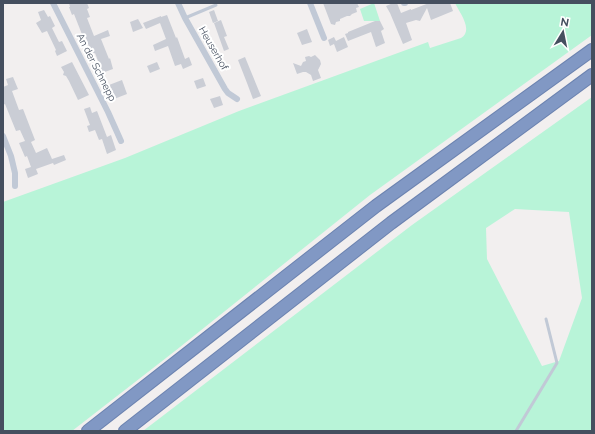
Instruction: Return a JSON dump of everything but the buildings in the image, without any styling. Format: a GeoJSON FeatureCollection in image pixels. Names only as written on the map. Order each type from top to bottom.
{"type":"FeatureCollection","features":[{"type":"Feature","properties":{"kind":"highway"},"geometry":{"type":"LineString","coordinates":[[88,431],[376,206],[592,50]]}},
{"type":"Feature","properties":{"kind":"highway"},"geometry":{"type":"LineString","coordinates":[[125,431],[391,223],[592,75]]}},
{"type":"Feature","properties":{"kind":"street","name":"An der Schnepp"},"geometry":{"type":"LineString","coordinates":[[53,3],[121,141]]}},
{"type":"Feature","properties":{"kind":"street","name":"Heuserhof"},"geometry":{"type":"LineString","coordinates":[[178,3],[225,89],[237,99]]}},
{"type":"Feature","properties":{"kind":"street"},"geometry":{"type":"LineString","coordinates":[[310,3],[324,38]]}},
{"type":"Feature","properties":{"kind":"street"},"geometry":{"type":"LineString","coordinates":[[3,136],[11,156],[15,173],[15,186]]}},
{"type":"Feature","properties":{"kind":"lane"},"geometry":{"type":"LineString","coordinates":[[185,18],[216,5]]}},
{"type":"Feature","properties":{"kind":"lane"},"geometry":{"type":"LineString","coordinates":[[516,431],[557,363],[546,319]]}},
{"type":"Feature","properties":{"kind":"green space"},"geometry":{"type":"Polygon","coordinates":[[[374,3],[380,21],[364,21],[360,9],[374,3]]]}},
{"type":"Feature","properties":{"kind":"green space"},"geometry":{"type":"Polygon","coordinates":[[[455,3],[592,3],[592,35],[370,195],[175,351],[72,431],[3,431],[3,202],[125,158],[239,111],[428,42],[430,48],[461,38],[465,35],[466,26],[455,3]]]}},
{"type":"Feature","properties":{"kind":"green space"},"geometry":{"type":"Polygon","coordinates":[[[592,97],[592,431],[143,431],[412,225],[592,97]],[[515,209],[486,228],[487,259],[542,366],[559,361],[582,298],[569,212],[515,209]]]}}]}
